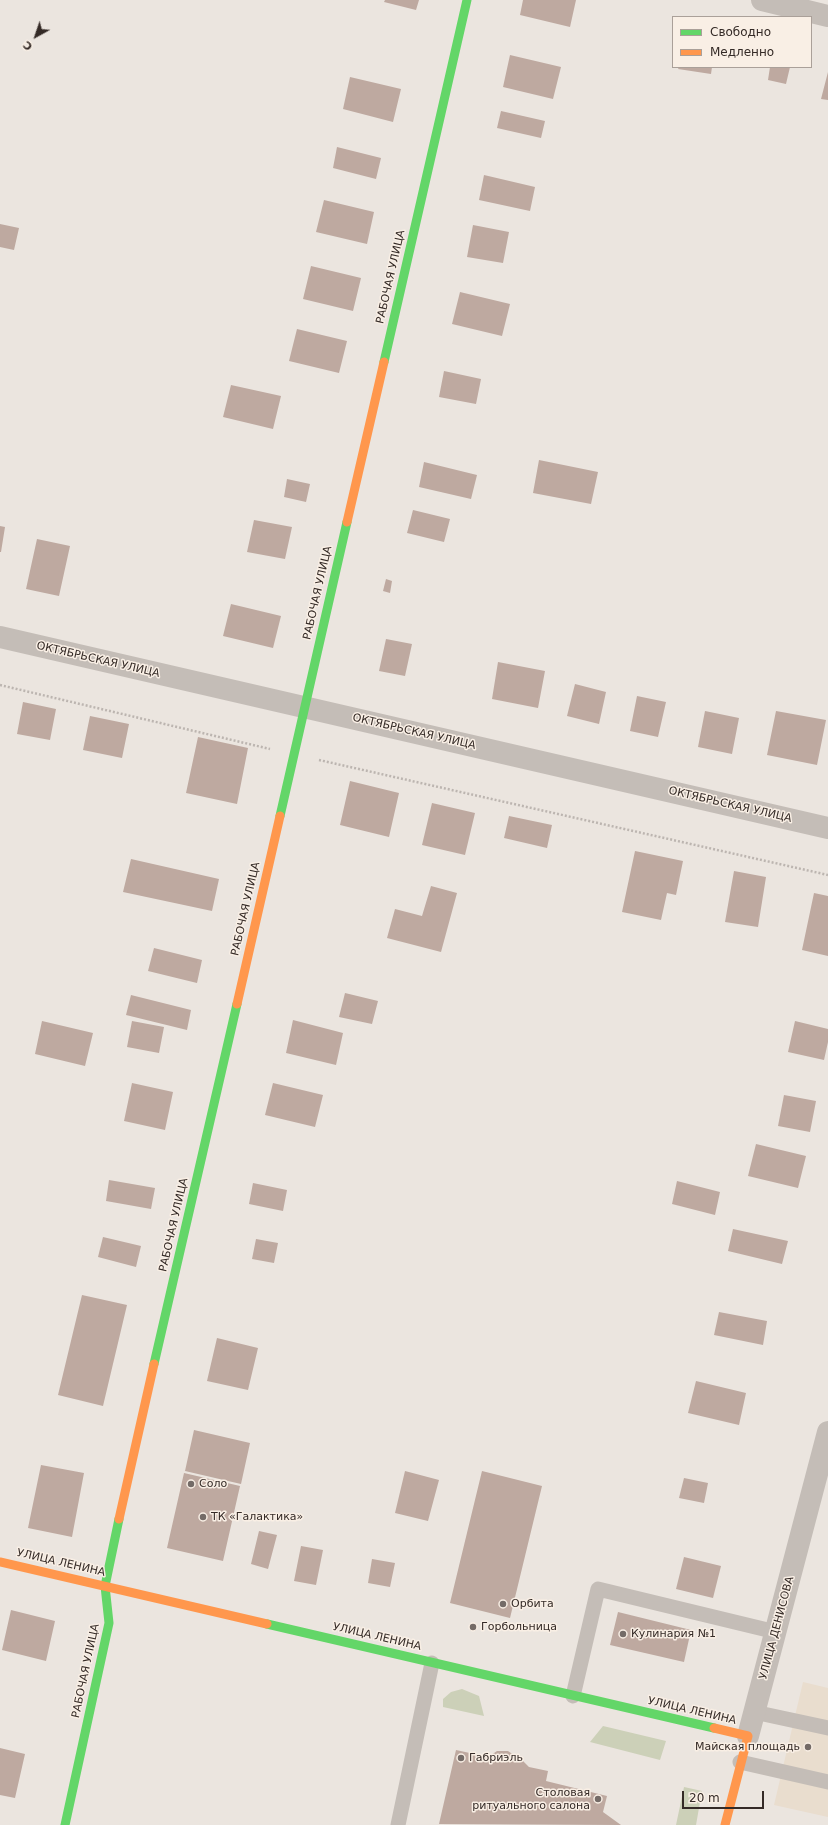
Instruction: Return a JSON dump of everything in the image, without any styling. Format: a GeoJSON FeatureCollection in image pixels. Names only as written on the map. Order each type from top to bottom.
{"type":"FeatureCollection","features":[{"type":"Feature","properties":{"kind":"street","name":"РАБОЧАЯ УЛИЦА"},"geometry":{"type":"LineString","coordinates":[[65,1825],[109,1623],[105,1586],[467,0]]}},
{"type":"Feature","properties":{"kind":"street"},"geometry":{"type":"LineString","coordinates":[[762,0],[828,16]]}},
{"type":"Feature","properties":{"kind":"street","name":"ОКТЯБРЬСКАЯ УЛИЦА"},"geometry":{"type":"LineString","coordinates":[[0,637],[305,706],[828,828]]}},
{"type":"Feature","properties":{"kind":"street","name":"УЛИЦА ДЕНИСОВА"},"geometry":{"type":"LineString","coordinates":[[725,1825],[740,1762],[776,1632],[828,1432]]}},
{"type":"Feature","properties":{"kind":"street","name":"УЛИЦА ЛЕНИНА"},"geometry":{"type":"LineString","coordinates":[[0,1562],[748,1736]]}},
{"type":"Feature","properties":{"kind":"lane"},"geometry":{"type":"LineString","coordinates":[[573,1696],[598,1589],[776,1632]]}},
{"type":"Feature","properties":{"kind":"lane"},"geometry":{"type":"LineString","coordinates":[[398,1825],[432,1663]]}},
{"type":"Feature","properties":{"kind":"lane"},"geometry":{"type":"LineString","coordinates":[[754,1712],[828,1728]]}},
{"type":"Feature","properties":{"kind":"lane"},"geometry":{"type":"LineString","coordinates":[[740,1762],[828,1782]]}},
{"type":"Feature","properties":{"kind":"path"},"geometry":{"type":"LineString","coordinates":[[0,685],[294,755],[828,875]]}},
{"type":"Feature","properties":{"kind":"green space"},"geometry":{"type":"Polygon","coordinates":[[[462,1689],[479,1696],[484,1716],[443,1707],[443,1699],[451,1692],[462,1689]]]}},
{"type":"Feature","properties":{"kind":"green space"},"geometry":{"type":"Polygon","coordinates":[[[603,1726],[666,1741],[660,1760],[590,1742],[603,1726]]]}},
{"type":"Feature","properties":{"kind":"green space"},"geometry":{"type":"Polygon","coordinates":[[[684,1787],[702,1791],[696,1825],[676,1825],[684,1787]]]}},
{"type":"Feature","properties":{"kind":"shaded area","name":"Майская площадь"},"geometry":{"type":"Polygon","coordinates":[[[803,1682],[828,1688],[828,1817],[774,1805],[803,1682]]]}},
{"type":"Feature","properties":{"kind":"building"},"geometry":{"type":"Polygon","coordinates":[[[385,0],[419,0],[416,10],[384,2],[385,0]]]}},
{"type":"Feature","properties":{"kind":"building"},"geometry":{"type":"Polygon","coordinates":[[[523,0],[576,0],[570,27],[520,15],[523,0]]]}},
{"type":"Feature","properties":{"kind":"building"},"geometry":{"type":"Polygon","coordinates":[[[510,55],[561,67],[553,99],[503,87],[510,55]]]}},
{"type":"Feature","properties":{"kind":"building"},"geometry":{"type":"Polygon","coordinates":[[[678,68],[712,68],[711,74],[678,68]]]}},
{"type":"Feature","properties":{"kind":"building"},"geometry":{"type":"Polygon","coordinates":[[[770,68],[790,68],[786,84],[768,80],[770,68]]]}},
{"type":"Feature","properties":{"kind":"building"},"geometry":{"type":"Polygon","coordinates":[[[828,72],[828,100],[821,99],[828,72]]]}},
{"type":"Feature","properties":{"kind":"building"},"geometry":{"type":"Polygon","coordinates":[[[350,77],[401,89],[393,122],[343,109],[350,77]]]}},
{"type":"Feature","properties":{"kind":"building"},"geometry":{"type":"Polygon","coordinates":[[[501,111],[545,121],[541,138],[497,128],[501,111]]]}},
{"type":"Feature","properties":{"kind":"building"},"geometry":{"type":"Polygon","coordinates":[[[337,147],[381,158],[376,179],[333,168],[337,147]]]}},
{"type":"Feature","properties":{"kind":"building"},"geometry":{"type":"Polygon","coordinates":[[[484,175],[535,187],[530,211],[479,200],[484,175]]]}},
{"type":"Feature","properties":{"kind":"building"},"geometry":{"type":"Polygon","coordinates":[[[324,200],[374,212],[367,244],[316,232],[324,200]]]}},
{"type":"Feature","properties":{"kind":"building"},"geometry":{"type":"Polygon","coordinates":[[[0,224],[19,228],[14,250],[0,247],[0,224]]]}},
{"type":"Feature","properties":{"kind":"building"},"geometry":{"type":"Polygon","coordinates":[[[473,225],[509,232],[503,263],[467,257],[473,225]]]}},
{"type":"Feature","properties":{"kind":"building"},"geometry":{"type":"Polygon","coordinates":[[[311,266],[361,278],[353,311],[303,299],[311,266]]]}},
{"type":"Feature","properties":{"kind":"building"},"geometry":{"type":"Polygon","coordinates":[[[460,292],[510,304],[502,336],[452,324],[460,292]]]}},
{"type":"Feature","properties":{"kind":"building"},"geometry":{"type":"Polygon","coordinates":[[[297,329],[347,341],[339,373],[289,361],[297,329]]]}},
{"type":"Feature","properties":{"kind":"building"},"geometry":{"type":"Polygon","coordinates":[[[444,371],[481,379],[476,404],[439,397],[444,371]]]}},
{"type":"Feature","properties":{"kind":"building"},"geometry":{"type":"Polygon","coordinates":[[[231,385],[281,396],[273,429],[223,417],[231,385]]]}},
{"type":"Feature","properties":{"kind":"building"},"geometry":{"type":"Polygon","coordinates":[[[539,460],[598,472],[591,504],[533,493],[539,460]]]}},
{"type":"Feature","properties":{"kind":"building"},"geometry":{"type":"Polygon","coordinates":[[[424,462],[477,475],[471,499],[419,487],[424,462]]]}},
{"type":"Feature","properties":{"kind":"building"},"geometry":{"type":"Polygon","coordinates":[[[287,479],[310,484],[306,502],[284,497],[287,479]]]}},
{"type":"Feature","properties":{"kind":"building"},"geometry":{"type":"Polygon","coordinates":[[[413,510],[450,519],[444,542],[407,533],[413,510]]]}},
{"type":"Feature","properties":{"kind":"building"},"geometry":{"type":"Polygon","coordinates":[[[254,520],[292,527],[285,559],[247,552],[254,520]]]}},
{"type":"Feature","properties":{"kind":"building"},"geometry":{"type":"Polygon","coordinates":[[[0,526],[5,527],[1,552],[0,552],[0,526]]]}},
{"type":"Feature","properties":{"kind":"building"},"geometry":{"type":"Polygon","coordinates":[[[37,539],[70,546],[59,596],[26,589],[37,539]]]}},
{"type":"Feature","properties":{"kind":"building"},"geometry":{"type":"Polygon","coordinates":[[[386,579],[392,581],[390,593],[383,591],[386,579]]]}},
{"type":"Feature","properties":{"kind":"building"},"geometry":{"type":"Polygon","coordinates":[[[231,604],[281,616],[273,648],[223,636],[231,604]]]}},
{"type":"Feature","properties":{"kind":"building"},"geometry":{"type":"Polygon","coordinates":[[[386,639],[412,644],[405,676],[379,671],[386,639]]]}},
{"type":"Feature","properties":{"kind":"building"},"geometry":{"type":"Polygon","coordinates":[[[498,662],[545,671],[538,708],[492,699],[498,662]]]}},
{"type":"Feature","properties":{"kind":"building"},"geometry":{"type":"Polygon","coordinates":[[[575,684],[606,692],[599,724],[567,716],[575,684]]]}},
{"type":"Feature","properties":{"kind":"building"},"geometry":{"type":"Polygon","coordinates":[[[637,696],[666,702],[658,737],[630,731],[637,696]]]}},
{"type":"Feature","properties":{"kind":"building"},"geometry":{"type":"Polygon","coordinates":[[[23,702],[56,709],[50,740],[17,734],[23,702]]]}},
{"type":"Feature","properties":{"kind":"building"},"geometry":{"type":"Polygon","coordinates":[[[705,711],[739,718],[732,754],[698,747],[705,711]]]}},
{"type":"Feature","properties":{"kind":"building"},"geometry":{"type":"Polygon","coordinates":[[[776,711],[826,720],[817,765],[767,755],[776,711]]]}},
{"type":"Feature","properties":{"kind":"building"},"geometry":{"type":"Polygon","coordinates":[[[90,716],[129,724],[122,758],[83,750],[90,716]]]}},
{"type":"Feature","properties":{"kind":"building"},"geometry":{"type":"Polygon","coordinates":[[[198,737],[248,748],[237,804],[186,793],[198,737]]]}},
{"type":"Feature","properties":{"kind":"building"},"geometry":{"type":"Polygon","coordinates":[[[350,781],[399,793],[389,837],[340,825],[350,781]]]}},
{"type":"Feature","properties":{"kind":"building"},"geometry":{"type":"Polygon","coordinates":[[[432,803],[475,813],[465,855],[422,845],[432,803]]]}},
{"type":"Feature","properties":{"kind":"building"},"geometry":{"type":"Polygon","coordinates":[[[509,816],[552,825],[547,848],[504,838],[509,816]]]}},
{"type":"Feature","properties":{"kind":"building"},"geometry":{"type":"Polygon","coordinates":[[[635,851],[683,861],[676,895],[667,893],[661,920],[622,912],[635,851]]]}},
{"type":"Feature","properties":{"kind":"building"},"geometry":{"type":"Polygon","coordinates":[[[131,859],[219,879],[212,911],[123,892],[131,859]]]}},
{"type":"Feature","properties":{"kind":"building"},"geometry":{"type":"Polygon","coordinates":[[[734,871],[766,877],[758,927],[725,922],[734,871]]]}},
{"type":"Feature","properties":{"kind":"building"},"geometry":{"type":"Polygon","coordinates":[[[431,886],[457,893],[441,952],[387,938],[395,909],[422,916],[431,886]]]}},
{"type":"Feature","properties":{"kind":"building"},"geometry":{"type":"Polygon","coordinates":[[[814,893],[828,896],[828,956],[802,950],[814,893]]]}},
{"type":"Feature","properties":{"kind":"building"},"geometry":{"type":"Polygon","coordinates":[[[154,948],[202,960],[197,983],[148,971],[154,948]]]}},
{"type":"Feature","properties":{"kind":"building"},"geometry":{"type":"Polygon","coordinates":[[[345,993],[378,1001],[372,1024],[339,1017],[345,993]]]}},
{"type":"Feature","properties":{"kind":"building"},"geometry":{"type":"Polygon","coordinates":[[[131,995],[191,1010],[187,1030],[126,1015],[131,995]]]}},
{"type":"Feature","properties":{"kind":"building"},"geometry":{"type":"Polygon","coordinates":[[[293,1020],[343,1033],[336,1065],[286,1053],[293,1020]]]}},
{"type":"Feature","properties":{"kind":"building"},"geometry":{"type":"Polygon","coordinates":[[[42,1021],[93,1033],[85,1066],[35,1054],[42,1021]]]}},
{"type":"Feature","properties":{"kind":"building"},"geometry":{"type":"Polygon","coordinates":[[[132,1021],[164,1027],[159,1053],[127,1047],[132,1021]]]}},
{"type":"Feature","properties":{"kind":"building"},"geometry":{"type":"Polygon","coordinates":[[[795,1021],[828,1029],[828,1042],[824,1060],[788,1052],[795,1021]]]}},
{"type":"Feature","properties":{"kind":"building"},"geometry":{"type":"Polygon","coordinates":[[[132,1083],[173,1092],[165,1130],[124,1121],[132,1083]]]}},
{"type":"Feature","properties":{"kind":"building"},"geometry":{"type":"Polygon","coordinates":[[[273,1083],[323,1095],[315,1127],[265,1115],[273,1083]]]}},
{"type":"Feature","properties":{"kind":"building"},"geometry":{"type":"Polygon","coordinates":[[[784,1095],[816,1101],[810,1132],[778,1126],[784,1095]]]}},
{"type":"Feature","properties":{"kind":"building"},"geometry":{"type":"Polygon","coordinates":[[[756,1144],[806,1156],[798,1188],[748,1176],[756,1144]]]}},
{"type":"Feature","properties":{"kind":"building"},"geometry":{"type":"Polygon","coordinates":[[[109,1180],[155,1188],[151,1209],[106,1201],[109,1180]]]}},
{"type":"Feature","properties":{"kind":"building"},"geometry":{"type":"Polygon","coordinates":[[[677,1181],[720,1192],[715,1215],[672,1204],[677,1181]]]}},
{"type":"Feature","properties":{"kind":"building"},"geometry":{"type":"Polygon","coordinates":[[[253,1183],[287,1190],[283,1211],[249,1204],[253,1183]]]}},
{"type":"Feature","properties":{"kind":"building"},"geometry":{"type":"Polygon","coordinates":[[[733,1229],[788,1241],[782,1264],[728,1251],[733,1229]]]}},
{"type":"Feature","properties":{"kind":"building"},"geometry":{"type":"Polygon","coordinates":[[[103,1237],[141,1246],[136,1267],[98,1257],[103,1237]]]}},
{"type":"Feature","properties":{"kind":"building"},"geometry":{"type":"Polygon","coordinates":[[[256,1239],[278,1243],[274,1263],[252,1259],[256,1239]]]}},
{"type":"Feature","properties":{"kind":"building"},"geometry":{"type":"Polygon","coordinates":[[[82,1295],[127,1305],[103,1406],[58,1395],[82,1295]]]}},
{"type":"Feature","properties":{"kind":"building"},"geometry":{"type":"Polygon","coordinates":[[[719,1312],[767,1321],[763,1345],[714,1335],[719,1312]]]}},
{"type":"Feature","properties":{"kind":"building"},"geometry":{"type":"Polygon","coordinates":[[[217,1338],[258,1348],[248,1390],[207,1381],[217,1338]]]}},
{"type":"Feature","properties":{"kind":"building"},"geometry":{"type":"Polygon","coordinates":[[[696,1381],[746,1393],[739,1425],[688,1413],[696,1381]]]}},
{"type":"Feature","properties":{"kind":"building"},"geometry":{"type":"Polygon","coordinates":[[[194,1430],[250,1443],[241,1484],[185,1471],[194,1430]]]}},
{"type":"Feature","properties":{"kind":"building"},"geometry":{"type":"Polygon","coordinates":[[[41,1465],[84,1473],[72,1537],[28,1528],[41,1465]]]}},
{"type":"Feature","properties":{"kind":"building"},"geometry":{"type":"Polygon","coordinates":[[[405,1471],[439,1480],[428,1521],[395,1513],[405,1471]]]}},
{"type":"Feature","properties":{"kind":"building"},"geometry":{"type":"Polygon","coordinates":[[[482,1471],[542,1486],[510,1618],[450,1603],[482,1471]]]}},
{"type":"Feature","properties":{"kind":"building","name":"ТК «Галактика»"},"geometry":{"type":"Polygon","coordinates":[[[184,1473],[240,1486],[223,1561],[167,1548],[184,1473]]]}},
{"type":"Feature","properties":{"kind":"building"},"geometry":{"type":"Polygon","coordinates":[[[684,1478],[708,1483],[704,1503],[679,1498],[684,1478]]]}},
{"type":"Feature","properties":{"kind":"building"},"geometry":{"type":"Polygon","coordinates":[[[259,1531],[277,1535],[268,1569],[251,1564],[259,1531]]]}},
{"type":"Feature","properties":{"kind":"building"},"geometry":{"type":"Polygon","coordinates":[[[301,1546],[323,1550],[316,1585],[294,1581],[301,1546]]]}},
{"type":"Feature","properties":{"kind":"building"},"geometry":{"type":"Polygon","coordinates":[[[684,1557],[721,1566],[713,1598],[676,1589],[684,1557]]]}},
{"type":"Feature","properties":{"kind":"building"},"geometry":{"type":"Polygon","coordinates":[[[372,1559],[395,1563],[390,1587],[368,1583],[372,1559]]]}},
{"type":"Feature","properties":{"kind":"building"},"geometry":{"type":"Polygon","coordinates":[[[11,1610],[55,1621],[46,1661],[2,1650],[11,1610]]]}},
{"type":"Feature","properties":{"kind":"building"},"geometry":{"type":"Polygon","coordinates":[[[618,1612],[691,1630],[684,1662],[610,1645],[618,1612]]]}},
{"type":"Feature","properties":{"kind":"building"},"geometry":{"type":"Polygon","coordinates":[[[0,1748],[25,1754],[15,1798],[0,1795],[0,1748]]]}},
{"type":"Feature","properties":{"kind":"building"},"geometry":{"type":"Polygon","coordinates":[[[456,1750],[488,1757],[497,1751],[508,1751],[529,1767],[548,1771],[546,1781],[607,1796],[603,1812],[621,1825],[439,1824],[456,1750]]]}},
{"type":"Feature","properties":{"kind":"traffic: fast"},"geometry":{"type":"LineString","coordinates":[[384,362],[467,0]]}},
{"type":"Feature","properties":{"kind":"traffic: fast"},"geometry":{"type":"LineString","coordinates":[[280,816],[347,522]]}},
{"type":"Feature","properties":{"kind":"traffic: fast"},"geometry":{"type":"LineString","coordinates":[[154,1364],[237,1004]]}},
{"type":"Feature","properties":{"kind":"traffic: fast"},"geometry":{"type":"LineString","coordinates":[[65,1825],[109,1623],[105,1586],[119,1519]]}},
{"type":"Feature","properties":{"kind":"traffic: fast"},"geometry":{"type":"LineString","coordinates":[[267,1624],[714,1728]]}},
{"type":"Feature","properties":{"kind":"traffic: slow"},"geometry":{"type":"LineString","coordinates":[[347,522],[384,362]]}},
{"type":"Feature","properties":{"kind":"traffic: slow"},"geometry":{"type":"LineString","coordinates":[[237,1004],[280,816]]}},
{"type":"Feature","properties":{"kind":"traffic: slow"},"geometry":{"type":"LineString","coordinates":[[119,1519],[154,1364]]}},
{"type":"Feature","properties":{"kind":"traffic: slow"},"geometry":{"type":"LineString","coordinates":[[0,1562],[267,1624]]}},
{"type":"Feature","properties":{"kind":"traffic: slow"},"geometry":{"type":"LineString","coordinates":[[714,1728],[748,1736],[725,1825]]}},
{"type":"Feature","properties":{"kind":"place","name":"Соло"},"geometry":{"type":"Point","coordinates":[191,1484]}},
{"type":"Feature","properties":{"kind":"place","name":"ТК «Галактика»"},"geometry":{"type":"Point","coordinates":[203,1517]}},
{"type":"Feature","properties":{"kind":"place","name":"Орбита"},"geometry":{"type":"Point","coordinates":[503,1604]}},
{"type":"Feature","properties":{"kind":"place","name":"Горбольница"},"geometry":{"type":"Point","coordinates":[473,1627]}},
{"type":"Feature","properties":{"kind":"place","name":"Кулинария №1"},"geometry":{"type":"Point","coordinates":[623,1634]}},
{"type":"Feature","properties":{"kind":"place","name":"Майская площадь"},"geometry":{"type":"Point","coordinates":[808,1747]}},
{"type":"Feature","properties":{"kind":"place","name":"Габриэль"},"geometry":{"type":"Point","coordinates":[461,1758]}},
{"type":"Feature","properties":{"kind":"place","name":"Столовая ритуального салона"},"geometry":{"type":"Point","coordinates":[598,1799]}}]}
